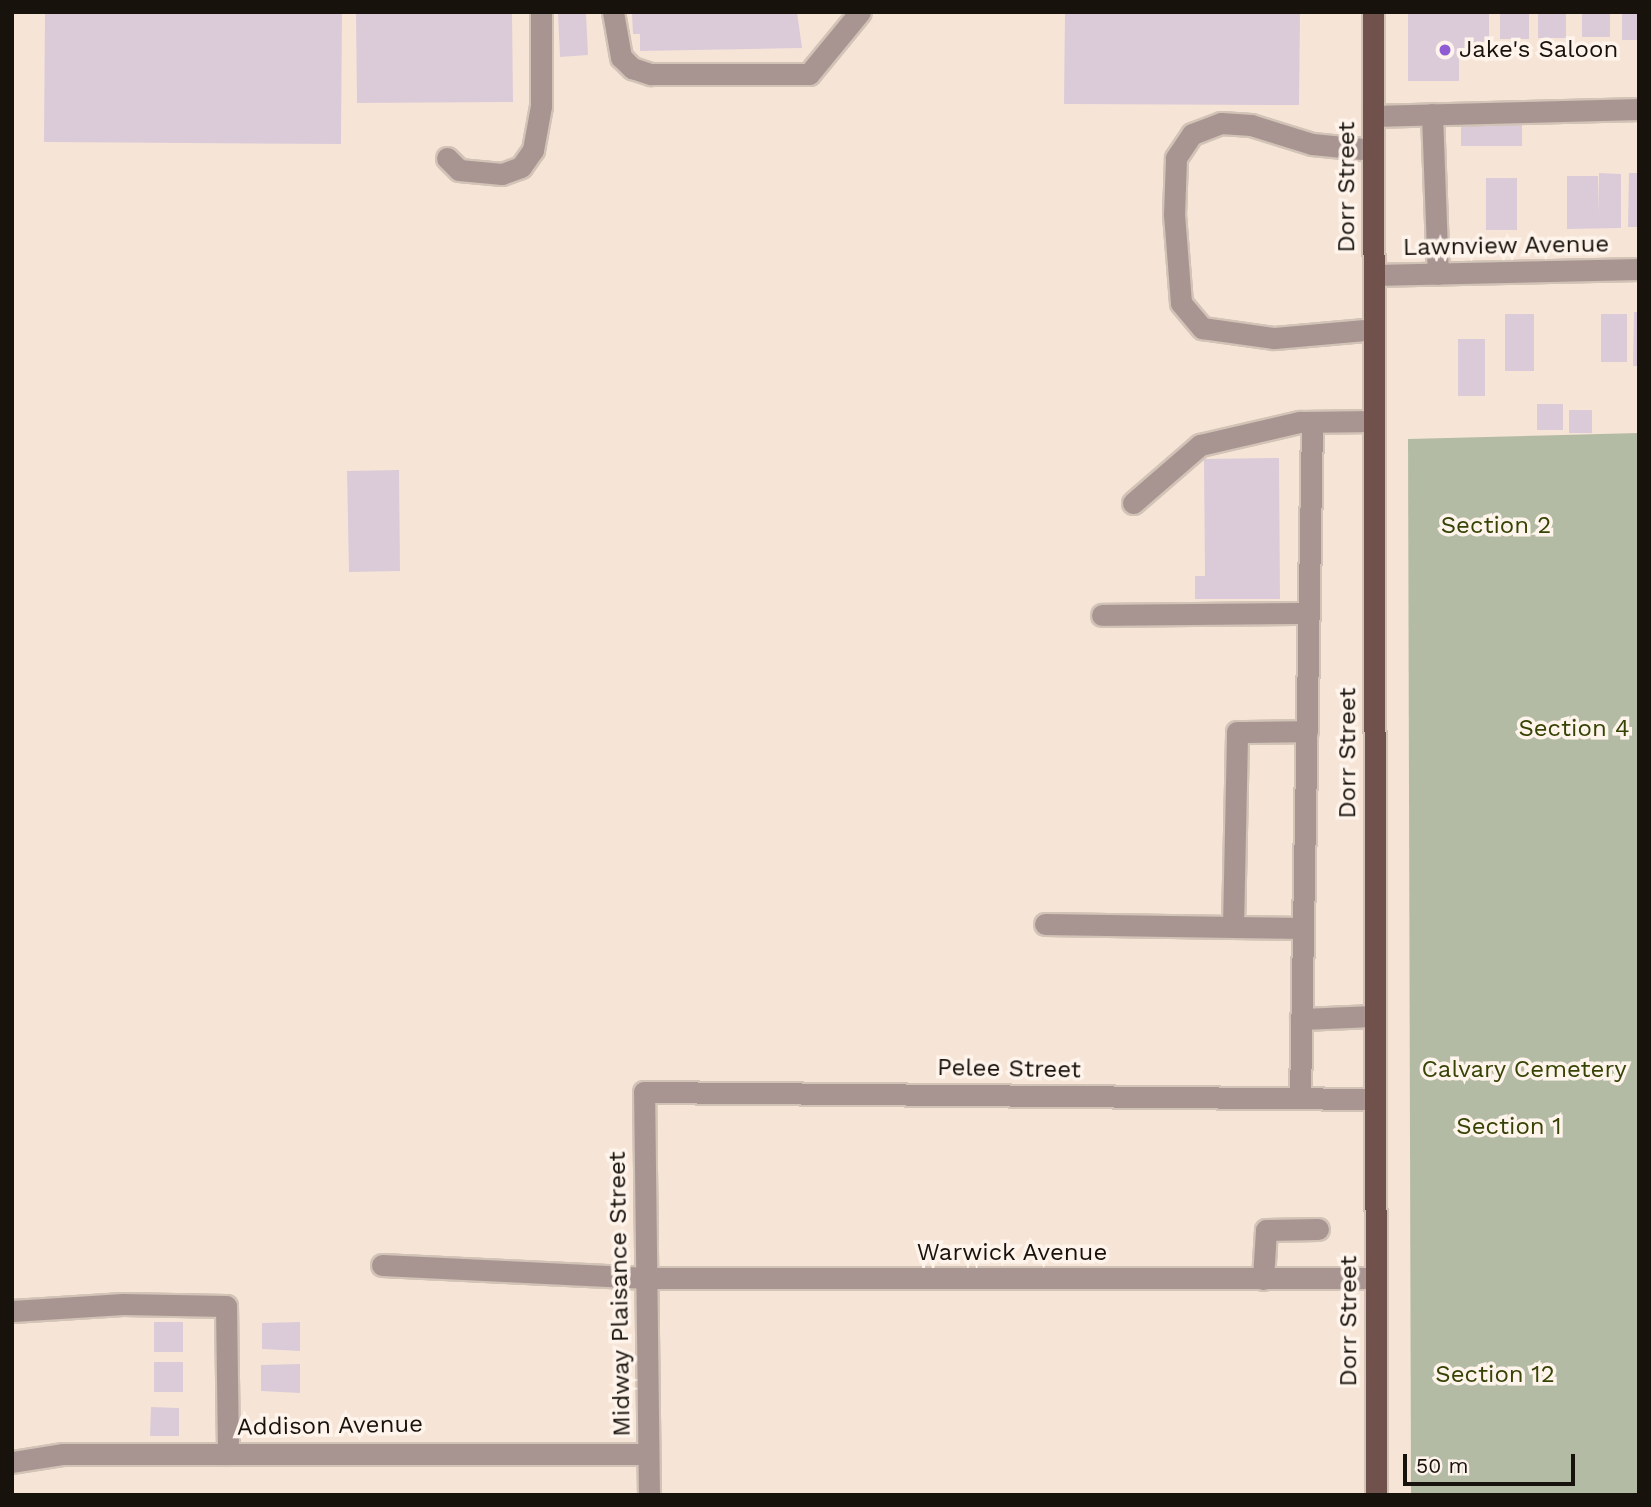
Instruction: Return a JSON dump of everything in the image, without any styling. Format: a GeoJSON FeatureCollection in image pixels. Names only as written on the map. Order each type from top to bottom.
{"type":"FeatureCollection","features":[{"type":"Feature","properties":{"kind":"main road","name":"Dorr Street"},"geometry":{"type":"LineString","coordinates":[[1373,12],[1376,1495]]}},
{"type":"Feature","properties":{"kind":"street"},"geometry":{"type":"LineString","coordinates":[[447,158],[459,170],[502,174],[521,167],[533,150],[541,106],[541,12]]}},
{"type":"Feature","properties":{"kind":"street"},"geometry":{"type":"LineString","coordinates":[[612,12],[621,57],[632,68],[651,74],[809,74],[860,12]]}},
{"type":"Feature","properties":{"kind":"street"},"geometry":{"type":"LineString","coordinates":[[1373,116],[1639,109]]}},
{"type":"Feature","properties":{"kind":"street"},"geometry":{"type":"LineString","coordinates":[[1432,114],[1438,274]]}},
{"type":"Feature","properties":{"kind":"street"},"geometry":{"type":"LineString","coordinates":[[1373,150],[1312,144],[1251,125],[1221,123],[1192,134],[1176,158],[1174,214],[1181,303],[1202,328],[1274,338],[1374,329]]}},
{"type":"Feature","properties":{"kind":"street","name":"Lawnview Avenue"},"geometry":{"type":"LineString","coordinates":[[1374,275],[1639,269]]}},
{"type":"Feature","properties":{"kind":"street"},"geometry":{"type":"LineString","coordinates":[[1133,503],[1200,445],[1312,422],[1374,421]]}},
{"type":"Feature","properties":{"kind":"street"},"geometry":{"type":"LineString","coordinates":[[1300,1098],[1312,422]]}},
{"type":"Feature","properties":{"kind":"street"},"geometry":{"type":"LineString","coordinates":[[1102,615],[1309,613]]}},
{"type":"Feature","properties":{"kind":"street"},"geometry":{"type":"LineString","coordinates":[[1233,927],[1237,732],[1307,731]]}},
{"type":"Feature","properties":{"kind":"street"},"geometry":{"type":"LineString","coordinates":[[1045,924],[1303,928]]}},
{"type":"Feature","properties":{"kind":"street"},"geometry":{"type":"LineString","coordinates":[[1301,1019],[1374,1016]]}},
{"type":"Feature","properties":{"kind":"street","name":"Pelee Street"},"geometry":{"type":"LineString","coordinates":[[644,1092],[1374,1099]]}},
{"type":"Feature","properties":{"kind":"street","name":"Midway Plaisance Street"},"geometry":{"type":"LineString","coordinates":[[644,1092],[649,1495]]}},
{"type":"Feature","properties":{"kind":"street"},"geometry":{"type":"LineString","coordinates":[[1263,1279],[1266,1230],[1318,1229]]}},
{"type":"Feature","properties":{"kind":"street","name":"Warwick Avenue"},"geometry":{"type":"LineString","coordinates":[[382,1265],[648,1279],[1375,1279]]}},
{"type":"Feature","properties":{"kind":"street"},"geometry":{"type":"LineString","coordinates":[[12,1311],[123,1304],[226,1306],[228,1454]]}},
{"type":"Feature","properties":{"kind":"street","name":"Addison Avenue"},"geometry":{"type":"LineString","coordinates":[[12,1462],[63,1454],[649,1454]]}},
{"type":"Feature","properties":{"kind":"green space","name":"Calvary Cemetery"},"geometry":{"type":"Polygon","coordinates":[[[1639,433],[1639,1495],[1411,1495],[1408,439],[1639,433]]]}},
{"type":"Feature","properties":{"kind":"building"},"geometry":{"type":"Polygon","coordinates":[[[45,12],[342,12],[341,144],[44,142],[45,12]]]}},
{"type":"Feature","properties":{"kind":"building"},"geometry":{"type":"Polygon","coordinates":[[[356,12],[512,12],[513,102],[357,103],[356,12]]]}},
{"type":"Feature","properties":{"kind":"building"},"geometry":{"type":"Polygon","coordinates":[[[632,12],[797,12],[802,48],[640,51],[640,34],[633,34],[632,12]]]}},
{"type":"Feature","properties":{"kind":"building"},"geometry":{"type":"Polygon","coordinates":[[[1065,12],[1300,12],[1299,105],[1064,104],[1065,12]]]}},
{"type":"Feature","properties":{"kind":"building","name":"Jake's Saloon"},"geometry":{"type":"Polygon","coordinates":[[[1408,12],[1489,12],[1489,42],[1482,42],[1482,58],[1459,58],[1459,81],[1408,81],[1408,12]]]}},
{"type":"Feature","properties":{"kind":"building"},"geometry":{"type":"Polygon","coordinates":[[[1500,12],[1529,12],[1529,39],[1500,39],[1500,12]]]}},
{"type":"Feature","properties":{"kind":"building"},"geometry":{"type":"Polygon","coordinates":[[[1538,12],[1566,12],[1566,38],[1538,38],[1538,12]]]}},
{"type":"Feature","properties":{"kind":"building"},"geometry":{"type":"Polygon","coordinates":[[[1582,12],[1610,12],[1610,37],[1582,37],[1582,12]]]}},
{"type":"Feature","properties":{"kind":"building"},"geometry":{"type":"Polygon","coordinates":[[[1622,12],[1639,12],[1639,40],[1622,40],[1622,12]]]}},
{"type":"Feature","properties":{"kind":"building"},"geometry":{"type":"Polygon","coordinates":[[[586,13],[588,55],[560,57],[558,14],[586,13]]]}},
{"type":"Feature","properties":{"kind":"building"},"geometry":{"type":"Polygon","coordinates":[[[1461,123],[1522,123],[1522,146],[1461,146],[1461,123]]]}},
{"type":"Feature","properties":{"kind":"building"},"geometry":{"type":"Polygon","coordinates":[[[1599,173],[1621,174],[1621,228],[1567,229],[1567,176],[1598,176],[1599,214],[1599,173]]]}},
{"type":"Feature","properties":{"kind":"building"},"geometry":{"type":"Polygon","coordinates":[[[1629,173],[1639,173],[1639,227],[1628,227],[1629,173]]]}},
{"type":"Feature","properties":{"kind":"building"},"geometry":{"type":"Polygon","coordinates":[[[1486,178],[1517,178],[1517,230],[1486,230],[1486,178]]]}},
{"type":"Feature","properties":{"kind":"building"},"geometry":{"type":"Polygon","coordinates":[[[1634,312],[1639,312],[1639,366],[1633,366],[1634,312]]]}},
{"type":"Feature","properties":{"kind":"building"},"geometry":{"type":"Polygon","coordinates":[[[1505,314],[1534,314],[1534,371],[1505,371],[1505,314]]]}},
{"type":"Feature","properties":{"kind":"building"},"geometry":{"type":"Polygon","coordinates":[[[1601,314],[1627,314],[1627,362],[1601,362],[1601,314]]]}},
{"type":"Feature","properties":{"kind":"building"},"geometry":{"type":"Polygon","coordinates":[[[1458,339],[1485,339],[1485,396],[1458,396],[1458,339]]]}},
{"type":"Feature","properties":{"kind":"building"},"geometry":{"type":"Polygon","coordinates":[[[1537,404],[1563,404],[1563,430],[1537,430],[1537,404]]]}},
{"type":"Feature","properties":{"kind":"building"},"geometry":{"type":"Polygon","coordinates":[[[1569,410],[1592,410],[1592,433],[1569,433],[1569,410]]]}},
{"type":"Feature","properties":{"kind":"building"},"geometry":{"type":"Polygon","coordinates":[[[1279,458],[1280,599],[1195,599],[1195,576],[1205,576],[1204,459],[1279,458]]]}},
{"type":"Feature","properties":{"kind":"building"},"geometry":{"type":"Polygon","coordinates":[[[399,470],[400,571],[349,572],[347,471],[399,470]]]}},
{"type":"Feature","properties":{"kind":"building"},"geometry":{"type":"Polygon","coordinates":[[[154,1322],[183,1322],[183,1352],[154,1352],[154,1322]]]}},
{"type":"Feature","properties":{"kind":"building"},"geometry":{"type":"Polygon","coordinates":[[[300,1322],[300,1351],[262,1349],[262,1323],[300,1322]]]}},
{"type":"Feature","properties":{"kind":"building"},"geometry":{"type":"Polygon","coordinates":[[[154,1362],[183,1362],[183,1392],[154,1392],[154,1362]]]}},
{"type":"Feature","properties":{"kind":"building"},"geometry":{"type":"Polygon","coordinates":[[[300,1364],[300,1393],[261,1391],[261,1365],[300,1364]]]}},
{"type":"Feature","properties":{"kind":"building"},"geometry":{"type":"Polygon","coordinates":[[[151,1407],[179,1408],[179,1436],[150,1436],[151,1407]]]}},
{"type":"Feature","properties":{"kind":"place","name":"Jake's Saloon"},"geometry":{"type":"Point","coordinates":[1445,50]}},
{"type":"Feature","properties":{"kind":"park label","name":"Section 2"},"geometry":{"type":"Point","coordinates":[1496,526]}},
{"type":"Feature","properties":{"kind":"park label","name":"Section 4"},"geometry":{"type":"Point","coordinates":[1574,729]}},
{"type":"Feature","properties":{"kind":"park label","name":"Section 1"},"geometry":{"type":"Point","coordinates":[1509,1127]}},
{"type":"Feature","properties":{"kind":"park label","name":"Section 12"},"geometry":{"type":"Point","coordinates":[1495,1375]}}]}
